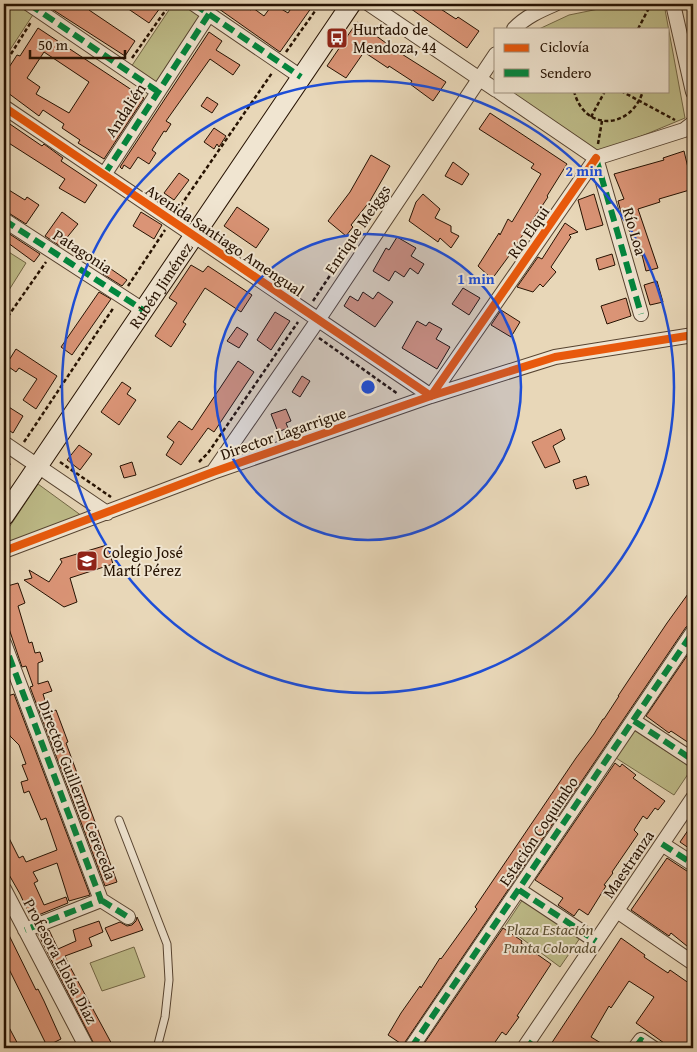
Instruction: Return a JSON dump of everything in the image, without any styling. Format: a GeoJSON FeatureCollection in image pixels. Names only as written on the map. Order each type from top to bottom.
{"type":"FeatureCollection","features":[{"type":"Feature","properties":{"kind":"main road","name":"Rubén Jiménez"},"geometry":{"type":"LineString","coordinates":[[4,516],[351,4]]}},
{"type":"Feature","properties":{"kind":"street"},"geometry":{"type":"LineString","coordinates":[[194,4],[301,77]]}},
{"type":"Feature","properties":{"kind":"street"},"geometry":{"type":"LineString","coordinates":[[369,4],[494,89]]}},
{"type":"Feature","properties":{"kind":"street"},"geometry":{"type":"LineString","coordinates":[[515,28],[554,4]]}},
{"type":"Feature","properties":{"kind":"street"},"geometry":{"type":"LineString","coordinates":[[674,4],[693,92]]}},
{"type":"Feature","properties":{"kind":"street"},"geometry":{"type":"LineString","coordinates":[[34,7],[158,92]]}},
{"type":"Feature","properties":{"kind":"street","name":"Andalién"},"geometry":{"type":"LineString","coordinates":[[104,175],[210,14]]}},
{"type":"Feature","properties":{"kind":"street","name":"Enrique Meiggs"},"geometry":{"type":"LineString","coordinates":[[213,472],[318,320],[494,57]]}},
{"type":"Feature","properties":{"kind":"street"},"geometry":{"type":"LineString","coordinates":[[498,92],[596,158],[689,126]]}},
{"type":"Feature","properties":{"kind":"street","name":"Avenida Santiago Amengual"},"geometry":{"type":"LineString","coordinates":[[4,107],[431,396]]}},
{"type":"Feature","properties":{"kind":"street","name":"Río Loa"},"geometry":{"type":"LineString","coordinates":[[596,158],[641,314]]}},
{"type":"Feature","properties":{"kind":"street","name":"Río Elqui"},"geometry":{"type":"LineString","coordinates":[[431,396],[596,158]]}},
{"type":"Feature","properties":{"kind":"street","name":"Patagonia"},"geometry":{"type":"LineString","coordinates":[[4,220],[143,310]]}},
{"type":"Feature","properties":{"kind":"street","name":"Director Lagarrigue"},"geometry":{"type":"LineString","coordinates":[[4,551],[213,472],[431,396],[555,357],[693,335]]}},
{"type":"Feature","properties":{"kind":"street"},"geometry":{"type":"LineString","coordinates":[[4,443],[107,513]]}},
{"type":"Feature","properties":{"kind":"street","name":"Estación Coquimbo"},"geometry":{"type":"LineString","coordinates":[[412,1048],[693,632]]}},
{"type":"Feature","properties":{"kind":"street","name":"Director Guillermo Cereceda"},"geometry":{"type":"LineString","coordinates":[[4,643],[6,660],[101,900],[24,930]]}},
{"type":"Feature","properties":{"kind":"street"},"geometry":{"type":"LineString","coordinates":[[634,721],[693,760]]}},
{"type":"Feature","properties":{"kind":"street","name":"Maestranza"},"geometry":{"type":"LineString","coordinates":[[529,1046],[596,941],[693,798]]}},
{"type":"Feature","properties":{"kind":"street"},"geometry":{"type":"LineString","coordinates":[[662,844],[693,864]]}},
{"type":"Feature","properties":{"kind":"street","name":"Profesora Eloísa Díaz"},"geometry":{"type":"LineString","coordinates":[[4,889],[87,1048]]}},
{"type":"Feature","properties":{"kind":"street"},"geometry":{"type":"LineString","coordinates":[[519,890],[596,941]]}},
{"type":"Feature","properties":{"kind":"street"},"geometry":{"type":"LineString","coordinates":[[101,900],[128,917]]}},
{"type":"Feature","properties":{"kind":"street"},"geometry":{"type":"LineString","coordinates":[[617,911],[693,963]]}},
{"type":"Feature","properties":{"kind":"street"},"geometry":{"type":"LineString","coordinates":[[636,1048],[641,1040],[652,1048]]}},
{"type":"Feature","properties":{"kind":"lane"},"geometry":{"type":"LineString","coordinates":[[119,820],[167,944],[170,980],[165,1017],[157,1048]]}},
{"type":"Feature","properties":{"kind":"path"},"geometry":{"type":"LineString","coordinates":[[4,16],[12,4]]}},
{"type":"Feature","properties":{"kind":"path"},"geometry":{"type":"LineString","coordinates":[[124,69],[170,4]]}},
{"type":"Feature","properties":{"kind":"path"},"geometry":{"type":"LineString","coordinates":[[4,472],[171,220],[320,4]]}},
{"type":"Feature","properties":{"kind":"path"},"geometry":{"type":"LineString","coordinates":[[639,28],[651,4]]}},
{"type":"Feature","properties":{"kind":"path"},"geometry":{"type":"LineString","coordinates":[[4,65],[34,7]]}},
{"type":"Feature","properties":{"kind":"path"},"geometry":{"type":"LineString","coordinates":[[574,92],[576,100],[583,109],[591,116],[602,121],[624,118],[640,102],[643,92]]}},
{"type":"Feature","properties":{"kind":"path"},"geometry":{"type":"LineString","coordinates":[[591,116],[604,92]]}},
{"type":"Feature","properties":{"kind":"path"},"geometry":{"type":"LineString","coordinates":[[624,92],[689,126]]}},
{"type":"Feature","properties":{"kind":"path"},"geometry":{"type":"LineString","coordinates":[[596,158],[602,121]]}},
{"type":"Feature","properties":{"kind":"path"},"geometry":{"type":"LineString","coordinates":[[4,322],[53,252]]}},
{"type":"Feature","properties":{"kind":"path"},"geometry":{"type":"LineString","coordinates":[[198,463],[208,453],[340,261]]}},
{"type":"Feature","properties":{"kind":"path"},"geometry":{"type":"LineString","coordinates":[[58,461],[112,497]]}},
{"type":"Feature","properties":{"kind":"green space"},"geometry":{"type":"Polygon","coordinates":[[[4,4],[40,4],[4,59],[4,4]]]}},
{"type":"Feature","properties":{"kind":"green space"},"geometry":{"type":"Polygon","coordinates":[[[173,4],[188,4],[209,18],[159,90],[129,70],[173,4]]]}},
{"type":"Feature","properties":{"kind":"green space"},"geometry":{"type":"Polygon","coordinates":[[[623,4],[664,4],[668,28],[541,28],[569,15],[623,4]]]}},
{"type":"Feature","properties":{"kind":"green space"},"geometry":{"type":"Polygon","coordinates":[[[670,37],[685,118],[596,155],[503,92],[670,92],[670,37]]]}},
{"type":"Feature","properties":{"kind":"green space"},"geometry":{"type":"Polygon","coordinates":[[[4,249],[26,263],[4,298],[4,249]]]}},
{"type":"Feature","properties":{"kind":"green space"},"geometry":{"type":"Polygon","coordinates":[[[38,484],[82,516],[4,544],[4,535],[38,484]]]}},
{"type":"Feature","properties":{"kind":"green space"},"geometry":{"type":"Polygon","coordinates":[[[634,730],[692,768],[674,795],[616,758],[634,730]]]}},
{"type":"Feature","properties":{"kind":"green space","name":"Plaza Estación Punta Colorada"},"geometry":{"type":"Polygon","coordinates":[[[523,899],[580,938],[560,967],[505,926],[523,899]]]}},
{"type":"Feature","properties":{"kind":"green space"},"geometry":{"type":"Polygon","coordinates":[[[134,947],[145,977],[102,991],[90,963],[134,947]]]}},
{"type":"Feature","properties":{"kind":"building"},"geometry":{"type":"Polygon","coordinates":[[[44,4],[93,4],[89,10],[135,41],[125,56],[44,4]]]}},
{"type":"Feature","properties":{"kind":"building"},"geometry":{"type":"Polygon","coordinates":[[[121,4],[163,4],[149,23],[121,4]]]}},
{"type":"Feature","properties":{"kind":"building"},"geometry":{"type":"Polygon","coordinates":[[[212,4],[240,4],[251,10],[253,8],[264,16],[273,4],[288,13],[294,4],[314,4],[280,52],[212,4]]]}},
{"type":"Feature","properties":{"kind":"building"},"geometry":{"type":"Polygon","coordinates":[[[404,4],[433,4],[479,31],[467,48],[404,4]]]}},
{"type":"Feature","properties":{"kind":"building"},"geometry":{"type":"Polygon","coordinates":[[[357,22],[397,51],[446,82],[433,101],[410,84],[412,81],[364,52],[346,78],[327,66],[357,22]]]}},
{"type":"Feature","properties":{"kind":"building"},"geometry":{"type":"Polygon","coordinates":[[[38,28],[144,98],[104,159],[78,143],[80,140],[62,128],[64,124],[43,110],[39,116],[4,90],[4,75],[17,55],[20,56],[38,28]],[[44,52],[27,78],[40,87],[36,94],[69,113],[89,82],[44,52]]]}},
{"type":"Feature","properties":{"kind":"building"},"geometry":{"type":"Polygon","coordinates":[[[209,32],[222,41],[216,50],[240,65],[233,75],[210,59],[166,121],[171,124],[166,132],[164,131],[152,150],[156,153],[149,164],[138,157],[130,169],[124,165],[122,169],[120,167],[209,32]]]}},
{"type":"Feature","properties":{"kind":"building"},"geometry":{"type":"Polygon","coordinates":[[[207,97],[218,104],[212,113],[201,106],[207,97]]]}},
{"type":"Feature","properties":{"kind":"building"},"geometry":{"type":"Polygon","coordinates":[[[490,113],[567,164],[517,245],[492,279],[478,266],[499,233],[500,235],[508,219],[512,222],[541,174],[531,168],[534,164],[479,129],[490,113]]]}},
{"type":"Feature","properties":{"kind":"building"},"geometry":{"type":"Polygon","coordinates":[[[4,120],[42,146],[44,144],[63,158],[61,161],[97,185],[85,203],[59,188],[65,179],[4,140],[4,120]]]}},
{"type":"Feature","properties":{"kind":"building"},"geometry":{"type":"Polygon","coordinates":[[[214,128],[226,136],[219,147],[217,144],[214,149],[204,142],[214,128]]]}},
{"type":"Feature","properties":{"kind":"building"},"geometry":{"type":"Polygon","coordinates":[[[684,151],[693,189],[659,199],[660,202],[638,209],[658,268],[646,271],[642,255],[637,256],[632,242],[634,242],[622,216],[618,201],[624,199],[614,174],[664,160],[663,158],[684,151]]]}},
{"type":"Feature","properties":{"kind":"building"},"geometry":{"type":"Polygon","coordinates":[[[371,155],[390,166],[370,201],[351,225],[353,227],[346,236],[328,221],[350,192],[371,155]]]}},
{"type":"Feature","properties":{"kind":"building"},"geometry":{"type":"Polygon","coordinates":[[[453,162],[469,174],[462,185],[445,176],[453,162]]]}},
{"type":"Feature","properties":{"kind":"building"},"geometry":{"type":"Polygon","coordinates":[[[179,173],[189,180],[174,200],[164,193],[179,173]]]}},
{"type":"Feature","properties":{"kind":"building"},"geometry":{"type":"Polygon","coordinates":[[[4,187],[25,200],[27,197],[39,205],[26,224],[4,210],[4,187]]]}},
{"type":"Feature","properties":{"kind":"building"},"geometry":{"type":"Polygon","coordinates":[[[423,194],[440,209],[435,218],[451,226],[451,232],[459,236],[451,248],[440,238],[438,242],[409,221],[416,202],[423,194]]]}},
{"type":"Feature","properties":{"kind":"building"},"geometry":{"type":"Polygon","coordinates":[[[594,194],[603,225],[586,230],[578,200],[594,194]]]}},
{"type":"Feature","properties":{"kind":"building"},"geometry":{"type":"Polygon","coordinates":[[[237,207],[269,229],[256,248],[224,226],[237,207]]]}},
{"type":"Feature","properties":{"kind":"building"},"geometry":{"type":"Polygon","coordinates":[[[62,212],[78,224],[60,246],[45,236],[62,212]]]}},
{"type":"Feature","properties":{"kind":"building"},"geometry":{"type":"Polygon","coordinates":[[[141,212],[162,225],[154,239],[133,226],[141,212]]]}},
{"type":"Feature","properties":{"kind":"building"},"geometry":{"type":"Polygon","coordinates":[[[565,223],[578,232],[569,235],[571,237],[551,267],[556,272],[543,287],[540,284],[533,292],[517,287],[538,257],[542,259],[565,223]]]}},
{"type":"Feature","properties":{"kind":"building"},"geometry":{"type":"Polygon","coordinates":[[[8,233],[40,254],[34,262],[4,240],[8,233]]]}},
{"type":"Feature","properties":{"kind":"building"},"geometry":{"type":"Polygon","coordinates":[[[397,237],[416,248],[411,256],[424,264],[418,274],[410,268],[404,277],[395,271],[389,281],[373,271],[386,248],[389,250],[397,237]]]}},
{"type":"Feature","properties":{"kind":"building"},"geometry":{"type":"Polygon","coordinates":[[[612,254],[615,265],[599,270],[596,259],[612,254]]]}},
{"type":"Feature","properties":{"kind":"building"},"geometry":{"type":"Polygon","coordinates":[[[191,265],[203,272],[208,266],[252,295],[241,312],[205,288],[183,322],[186,324],[171,347],[155,336],[177,303],[169,298],[191,265]]]}},
{"type":"Feature","properties":{"kind":"building"},"geometry":{"type":"Polygon","coordinates":[[[108,267],[127,280],[122,286],[103,274],[108,267]]]}},
{"type":"Feature","properties":{"kind":"building"},"geometry":{"type":"Polygon","coordinates":[[[657,281],[663,302],[650,305],[644,285],[657,281]]]}},
{"type":"Feature","properties":{"kind":"building"},"geometry":{"type":"Polygon","coordinates":[[[463,288],[480,298],[469,315],[452,304],[463,288]]]}},
{"type":"Feature","properties":{"kind":"building"},"geometry":{"type":"Polygon","coordinates":[[[99,292],[111,299],[72,355],[61,347],[99,292]]]}},
{"type":"Feature","properties":{"kind":"building"},"geometry":{"type":"Polygon","coordinates":[[[363,292],[373,299],[378,292],[393,302],[375,327],[344,306],[350,296],[358,301],[363,292]]]}},
{"type":"Feature","properties":{"kind":"building"},"geometry":{"type":"Polygon","coordinates":[[[626,298],[631,316],[607,324],[601,306],[626,298]]]}},
{"type":"Feature","properties":{"kind":"building"},"geometry":{"type":"Polygon","coordinates":[[[501,310],[520,322],[511,337],[491,325],[501,310]]]}},
{"type":"Feature","properties":{"kind":"building"},"geometry":{"type":"Polygon","coordinates":[[[275,312],[290,321],[271,350],[257,340],[275,312]]]}},
{"type":"Feature","properties":{"kind":"building"},"geometry":{"type":"Polygon","coordinates":[[[417,321],[426,326],[429,322],[442,329],[436,339],[450,347],[437,369],[402,348],[417,321]]]}},
{"type":"Feature","properties":{"kind":"building"},"geometry":{"type":"Polygon","coordinates":[[[237,327],[248,334],[239,348],[227,341],[237,327]]]}},
{"type":"Feature","properties":{"kind":"building"},"geometry":{"type":"Polygon","coordinates":[[[16,349],[57,376],[36,409],[23,400],[37,379],[19,368],[16,372],[6,365],[16,349]]]}},
{"type":"Feature","properties":{"kind":"building"},"geometry":{"type":"Polygon","coordinates":[[[238,361],[254,372],[214,432],[208,428],[181,465],[166,455],[174,442],[167,437],[179,421],[192,430],[238,361]]]}},
{"type":"Feature","properties":{"kind":"building"},"geometry":{"type":"Polygon","coordinates":[[[302,376],[310,381],[300,397],[292,392],[302,376]]]}},
{"type":"Feature","properties":{"kind":"building"},"geometry":{"type":"Polygon","coordinates":[[[122,382],[131,388],[127,394],[136,400],[119,425],[101,412],[122,382]]]}},
{"type":"Feature","properties":{"kind":"building"},"geometry":{"type":"Polygon","coordinates":[[[4,404],[23,416],[13,433],[4,427],[4,404]]]}},
{"type":"Feature","properties":{"kind":"building"},"geometry":{"type":"Polygon","coordinates":[[[286,409],[291,421],[286,423],[288,428],[278,432],[271,414],[286,409]]]}},
{"type":"Feature","properties":{"kind":"building"},"geometry":{"type":"Polygon","coordinates":[[[561,429],[565,439],[553,446],[560,462],[545,468],[532,442],[561,429]]]}},
{"type":"Feature","properties":{"kind":"building"},"geometry":{"type":"Polygon","coordinates":[[[79,445],[92,454],[80,470],[67,460],[79,445]]]}},
{"type":"Feature","properties":{"kind":"building"},"geometry":{"type":"Polygon","coordinates":[[[132,462],[136,475],[124,478],[120,466],[132,462]]]}},
{"type":"Feature","properties":{"kind":"building"},"geometry":{"type":"Polygon","coordinates":[[[586,476],[589,485],[576,489],[573,480],[586,476]]]}},
{"type":"Feature","properties":{"kind":"building"},"geometry":{"type":"Polygon","coordinates":[[[107,545],[113,564],[70,578],[77,602],[64,607],[24,580],[32,578],[29,570],[49,582],[62,562],[60,559],[107,545]]]}},
{"type":"Feature","properties":{"kind":"building"},"geometry":{"type":"Polygon","coordinates":[[[18,583],[25,603],[18,606],[29,643],[32,642],[35,653],[40,652],[43,661],[38,663],[38,684],[48,681],[52,691],[43,694],[49,713],[56,710],[68,742],[66,743],[117,882],[105,886],[30,687],[33,686],[26,666],[22,667],[4,614],[4,587],[18,583]]]}},
{"type":"Feature","properties":{"kind":"building"},"geometry":{"type":"Polygon","coordinates":[[[693,587],[693,623],[686,627],[403,1045],[388,1035],[401,1013],[477,909],[475,907],[693,587]]]}},
{"type":"Feature","properties":{"kind":"building"},"geometry":{"type":"Polygon","coordinates":[[[693,647],[693,736],[689,743],[671,731],[669,733],[646,716],[693,647]]]}},
{"type":"Feature","properties":{"kind":"building"},"geometry":{"type":"Polygon","coordinates":[[[14,694],[90,895],[69,901],[57,863],[33,872],[38,881],[34,883],[44,905],[66,897],[68,903],[31,918],[4,866],[4,828],[19,858],[23,856],[26,862],[57,850],[46,818],[41,820],[29,791],[24,793],[21,782],[28,780],[22,765],[26,764],[19,745],[10,736],[4,719],[7,718],[4,697],[14,694]]]}},
{"type":"Feature","properties":{"kind":"building"},"geometry":{"type":"Polygon","coordinates":[[[615,763],[620,767],[622,764],[636,775],[633,778],[665,801],[658,810],[655,808],[647,819],[643,816],[634,830],[638,834],[612,872],[604,885],[606,886],[588,915],[579,909],[574,916],[558,905],[563,898],[535,880],[615,763]]]}},
{"type":"Feature","properties":{"kind":"building"},"geometry":{"type":"Polygon","coordinates":[[[693,823],[693,851],[680,842],[693,823]]]}},
{"type":"Feature","properties":{"kind":"building"},"geometry":{"type":"Polygon","coordinates":[[[667,858],[693,875],[693,951],[671,933],[669,936],[631,910],[667,858]]]}},
{"type":"Feature","properties":{"kind":"building"},"geometry":{"type":"Polygon","coordinates":[[[137,917],[143,930],[111,941],[105,928],[120,922],[127,926],[132,925],[137,917]]]}},
{"type":"Feature","properties":{"kind":"building"},"geometry":{"type":"Polygon","coordinates":[[[99,921],[103,932],[89,938],[92,946],[65,956],[114,1048],[96,1048],[38,934],[49,930],[58,949],[76,941],[73,930],[99,921]]]}},
{"type":"Feature","properties":{"kind":"building"},"geometry":{"type":"Polygon","coordinates":[[[4,925],[36,990],[38,989],[44,1001],[61,1039],[47,1046],[4,959],[4,925]]]}},
{"type":"Feature","properties":{"kind":"building"},"geometry":{"type":"Polygon","coordinates":[[[503,928],[551,964],[517,1016],[519,1017],[506,1035],[502,1032],[491,1048],[421,1048],[503,928]]]}},
{"type":"Feature","properties":{"kind":"building"},"geometry":{"type":"Polygon","coordinates":[[[621,938],[645,955],[644,957],[668,973],[670,970],[693,986],[693,1048],[671,1048],[636,1023],[654,997],[629,981],[611,1008],[609,1006],[591,1037],[609,1048],[557,1048],[551,1044],[621,938]]]}},
{"type":"Feature","properties":{"kind":"building"},"geometry":{"type":"Polygon","coordinates":[[[4,1018],[20,1048],[7,1048],[4,1042],[4,1018]]]}},
{"type":"Feature","properties":{"kind":"marked path"},"geometry":{"type":"LineString","coordinates":[[29,4],[157,91]]}},
{"type":"Feature","properties":{"kind":"marked path"},"geometry":{"type":"LineString","coordinates":[[194,4],[301,77]]}},
{"type":"Feature","properties":{"kind":"marked path"},"geometry":{"type":"LineString","coordinates":[[104,175],[209,14]]}},
{"type":"Feature","properties":{"kind":"marked path"},"geometry":{"type":"LineString","coordinates":[[596,158],[641,314]]}},
{"type":"Feature","properties":{"kind":"marked path"},"geometry":{"type":"LineString","coordinates":[[4,220],[143,310]]}},
{"type":"Feature","properties":{"kind":"marked path"},"geometry":{"type":"LineString","coordinates":[[411,1048],[693,632]]}},
{"type":"Feature","properties":{"kind":"marked path"},"geometry":{"type":"LineString","coordinates":[[9,656],[101,900],[25,930]]}},
{"type":"Feature","properties":{"kind":"marked path"},"geometry":{"type":"LineString","coordinates":[[634,721],[693,760]]}},
{"type":"Feature","properties":{"kind":"marked path"},"geometry":{"type":"LineString","coordinates":[[662,844],[693,864]]}},
{"type":"Feature","properties":{"kind":"marked path"},"geometry":{"type":"LineString","coordinates":[[519,890],[596,941]]}},
{"type":"Feature","properties":{"kind":"marked path"},"geometry":{"type":"LineString","coordinates":[[101,900],[128,917]]}},
{"type":"Feature","properties":{"kind":"marked path"},"geometry":{"type":"LineString","coordinates":[[635,1048],[641,1040],[653,1048]]}},
{"type":"Feature","properties":{"kind":"marked path"},"geometry":{"type":"LineString","coordinates":[[528,1042],[536,1048]]}},
{"type":"Feature","properties":{"kind":"cycle path"},"geometry":{"type":"LineString","coordinates":[[4,107],[431,396],[596,158]]}},
{"type":"Feature","properties":{"kind":"cycle path"},"geometry":{"type":"LineString","coordinates":[[4,551],[213,472],[431,396],[555,357],[693,335]]}},
{"type":"Feature","properties":{"kind":"place","name":"Hurtado de Mendoza, 44"},"geometry":{"type":"Point","coordinates":[337,38]}},
{"type":"Feature","properties":{"kind":"place","name":"Colegio José Martí Pérez"},"geometry":{"type":"Point","coordinates":[87,561]}}]}
